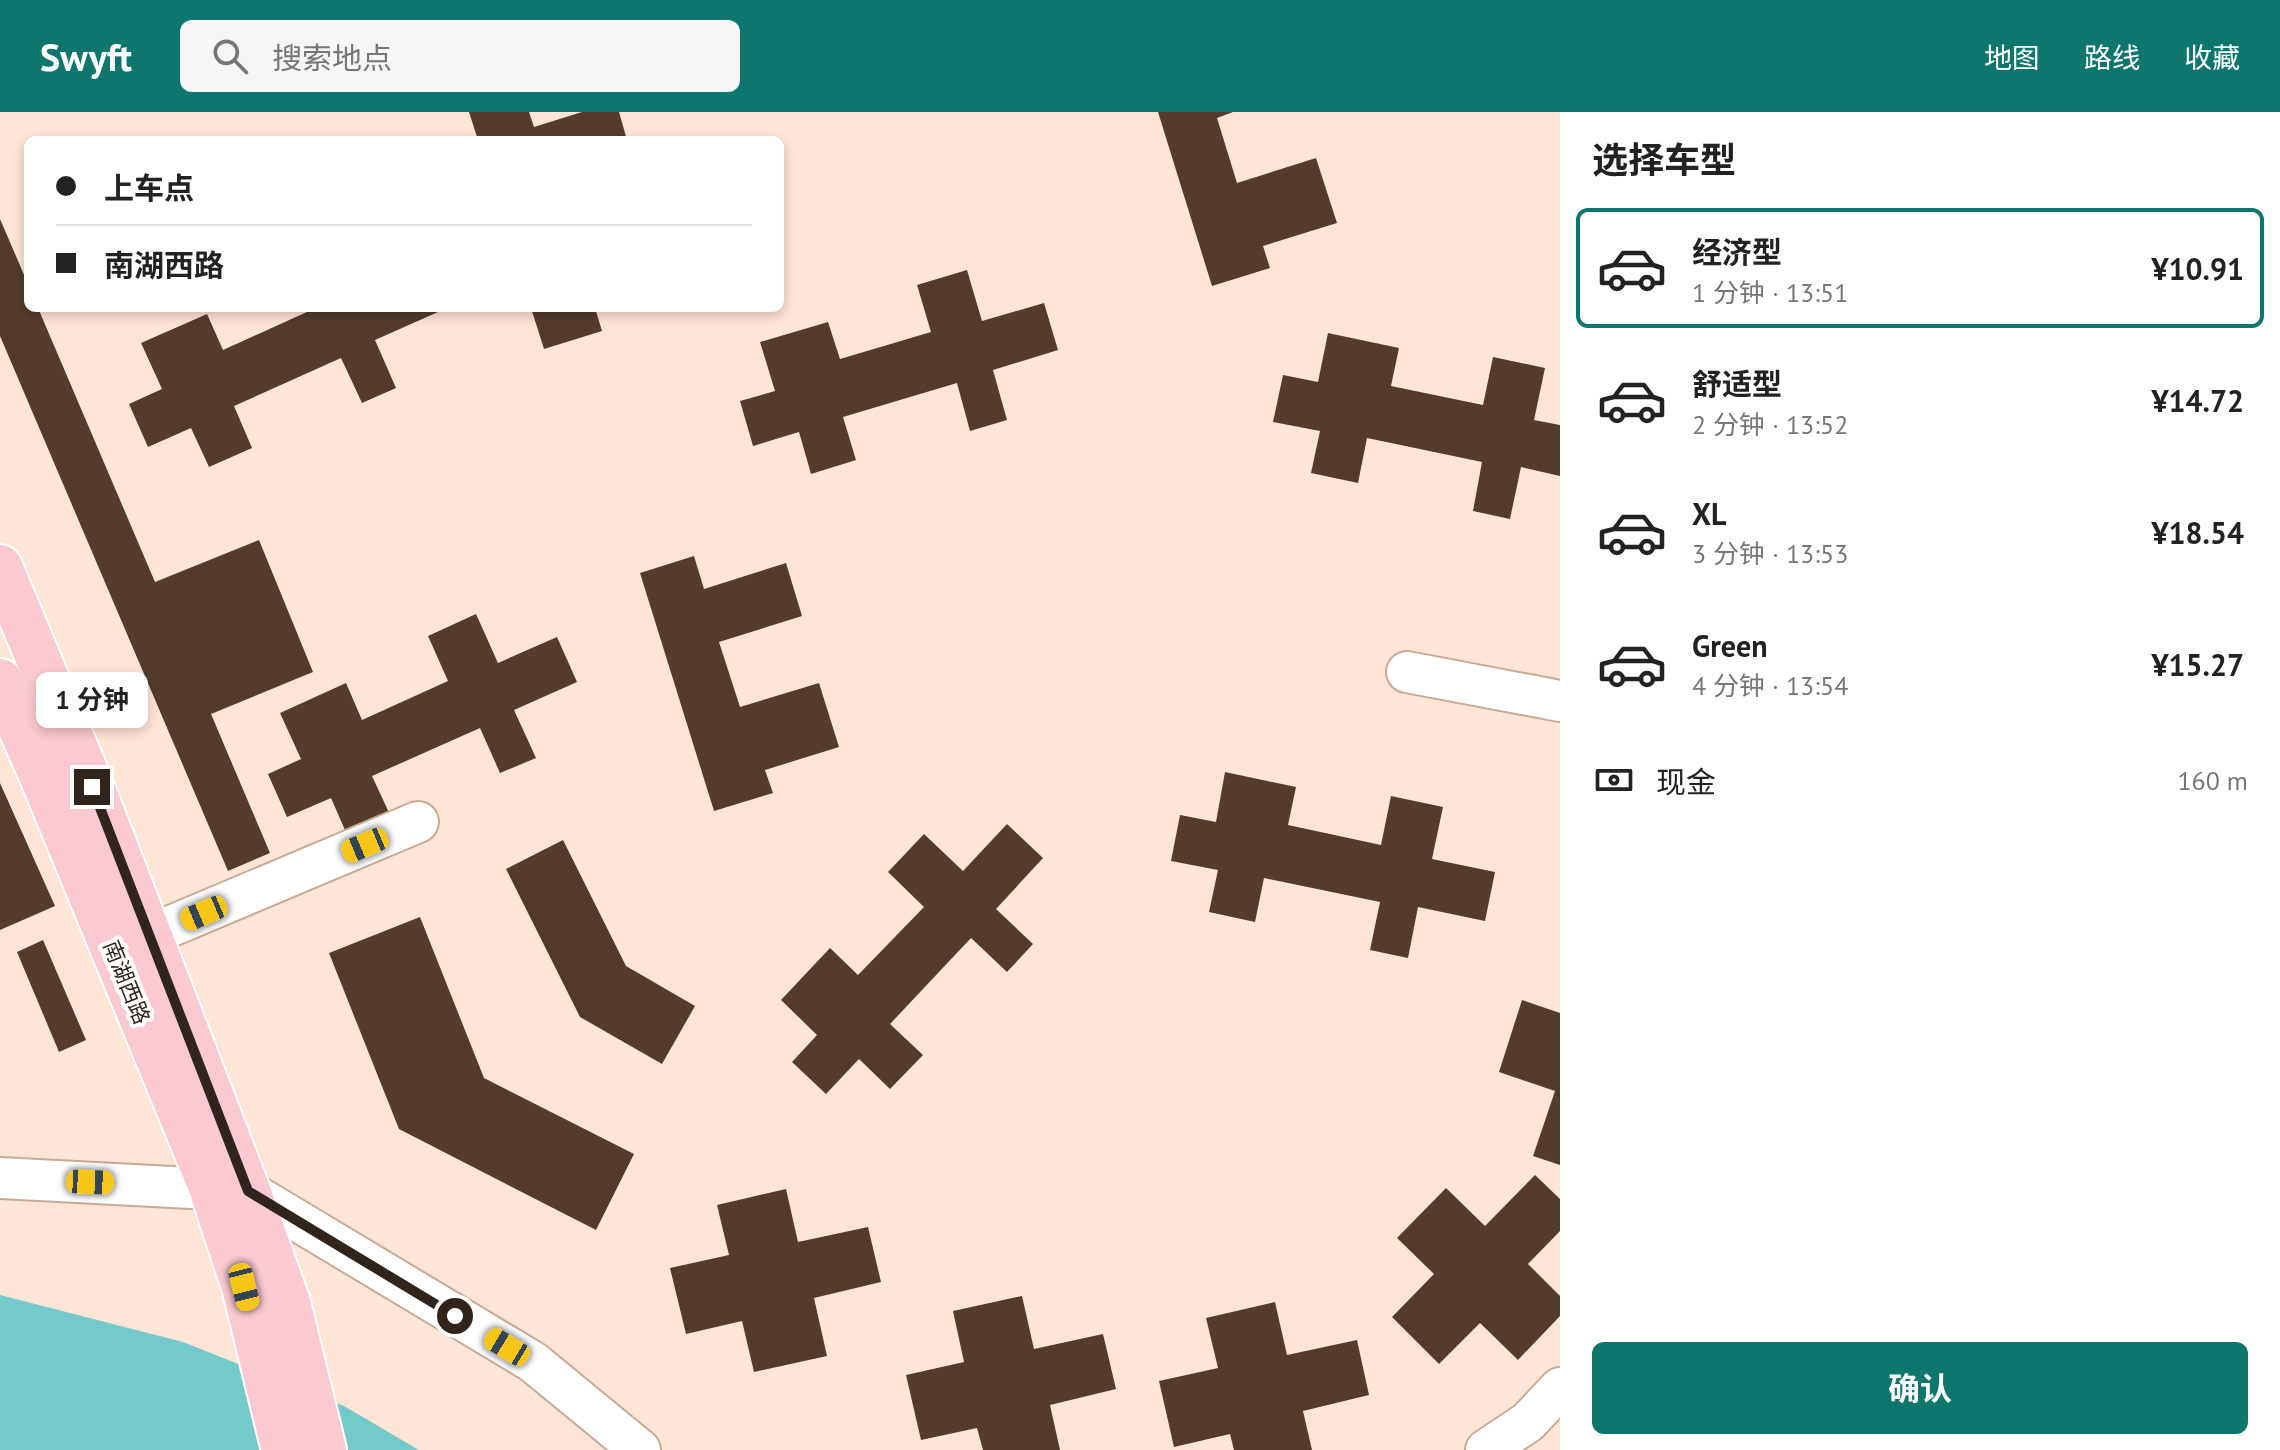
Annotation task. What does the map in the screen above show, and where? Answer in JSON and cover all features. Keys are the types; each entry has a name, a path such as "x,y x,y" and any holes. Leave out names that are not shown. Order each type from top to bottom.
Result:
{"main road":[{"name":"南湖西路","path":"0,567 150,935 230,1189 244,1287 284,1450"},
{"name":"南湖西路","path":"0,681 230,1189 288,1303 324,1450"}],"street":[{"path":"1407,672 1560,701"},
{"path":"150,935 418,822"},
{"path":"0,1178 230,1189 533,1362 640,1450"},
{"path":"1486,1450 1528,1422 1560,1388"}],"water":[{"path":"0,1295 183,1342 344,1406 419,1450 0,1450"}],"building":[{"path":"469,112 529,112 534,127 582,112 619,112 626,136 477,136"},
{"path":"1158,112 1233,112 1217,118 1237,183 1316,158 1337,223 1263,246 1270,268 1212,286"},
{"path":"0,219 24,275 24,312 40,312 155,582 259,540 313,672 211,714 270,853 228,871 0,336"},
{"path":"967,270 982,321 1044,303 1058,350 993,370 1007,420 970,431 957,383 843,417 856,460 811,474 799,432 753,446 740,401 775,391 760,342 828,322 840,359 931,332 917,285"},
{"path":"307,312 438,312 375,340 396,388 362,403 341,358 234,406 252,448 209,467 191,428 148,447 129,404 162,389 141,343 207,314 223,350"},
{"path":"532,312 596,312 602,331 544,349"},
{"path":"1328,333 1399,348 1391,386 1483,405 1493,357 1545,368 1534,420 1560,425 1560,476 1521,467 1510,519 1473,511 1482,462 1367,438 1358,483 1311,473 1320,431 1273,422 1283,375 1318,382"},
{"path":"694,556 704,589 786,563 802,616 719,642 740,707 819,683 839,747 765,770 773,793 714,811 640,573"},
{"path":"476,614 498,663 557,637 577,682 514,710 536,758 500,773 480,728 372,776 391,817 348,837 331,798 287,817 268,774 301,759 280,713 346,683 362,720 448,681 428,636"},
{"path":"1225,772 1296,787 1288,825 1381,845 1391,796 1443,807 1432,859 1495,872 1485,921 1418,907 1408,958 1370,950 1380,902 1264,878 1255,922 1209,912 1218,870 1171,861 1180,815 1216,822"},
{"path":"0,783 55,906 0,930"},
{"path":"1007,824 1043,858 996,909 1033,944 1007,972 971,938 890,1024 923,1055 890,1089 859,1059 826,1094 792,1062 817,1035 781,1000 830,948 858,975 924,907 888,872 924,834 963,871"},
{"path":"563,840 626,966 695,1006 662,1064 580,1017 506,869"},
{"path":"420,917 484,1078 634,1154 596,1230 399,1129 329,953"},
{"path":"43,940 86,1040 59,1052 17,952"},
{"path":"1522,1000 1560,1013 1560,1165 1533,1156 1555,1091 1499,1072"},
{"path":"1535,1175 1560,1199 1560,1231 1528,1264 1560,1296 1560,1316 1518,1360 1480,1323 1439,1364 1392,1317 1434,1274 1397,1238 1446,1188 1485,1226"},
{"path":"786,1189 798,1242 868,1227 881,1282 814,1298 827,1356 754,1372 742,1321 686,1334 670,1268 729,1255 717,1205"},
{"path":"1022,1296 1034,1349 1103,1334 1116,1389 1050,1405 1060,1450 983,1450 977,1428 921,1440 906,1375 964,1362 953,1311"},
{"path":"1275,1302 1287,1355 1357,1340 1369,1395 1303,1411 1312,1450 1234,1450 1230,1434 1174,1447 1159,1381 1218,1368 1206,1318"}],"route":[{"path":"92,787 248,1191 455,1316"}]}
